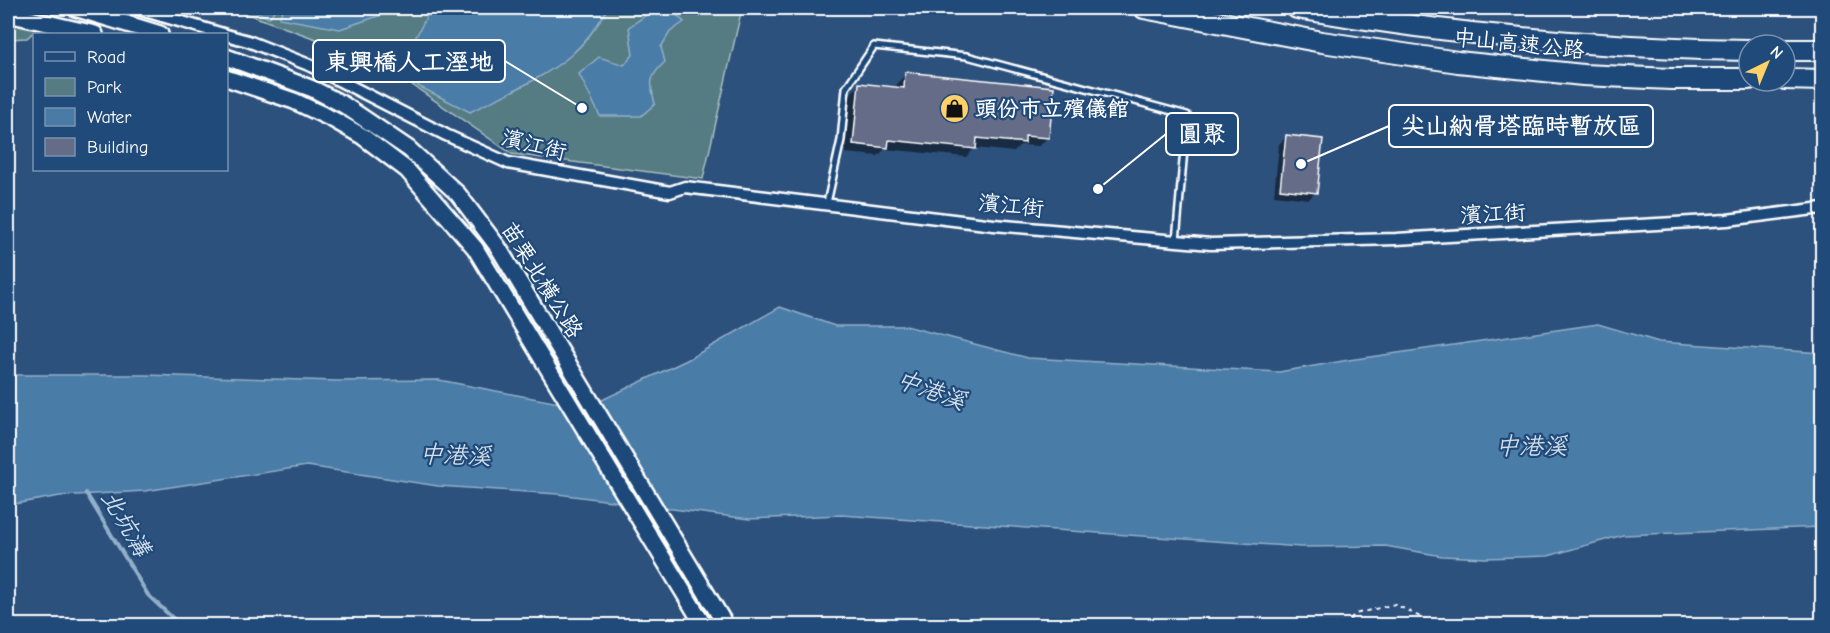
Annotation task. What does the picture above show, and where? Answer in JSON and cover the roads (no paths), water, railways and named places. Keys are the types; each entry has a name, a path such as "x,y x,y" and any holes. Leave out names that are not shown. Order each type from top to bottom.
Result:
{"highway":[{"name":"中山高速公路","path":"1144,8 1322,42 1458,62 1583,75 1737,79"},
{"name":"中山高速公路","path":"1297,8 1376,22 1516,38 1630,46 1737,50"},
{"path":"1797,50 1822,50"},
{"path":"1797,79 1822,80"}],"main road":[{"path":"75,8 157,33"},
{"path":"8,14 91,33"},
{"name":"苗栗北橫公路","path":"228,58 313,89 344,105 409,149 458,194 498,247 726,626"},
{"name":"苗栗北橫公路","path":"228,79 294,101 362,136 407,170 475,248 704,626"}],"street":[{"name":"濱江街","path":"135,8 218,33"},
{"name":"濱江街","path":"228,36 248,41 309,65 436,130 508,163 670,192 685,187 994,225 1211,243 1420,237 1728,220 1822,208"}],"lane":[{"path":"827,203 841,140 846,88 874,46 967,56 1187,115 1176,241"}],"water":[{"path":"249,8 276,8 269,18"},
{"path":"284,8 391,8 387,13 340,29 279,18"},
{"path":"431,8 608,8 587,39 560,63 536,79 470,112 418,86 407,54"},
{"path":"649,8 669,8 684,22 670,32 661,47 665,62 652,81 655,104 641,116 600,116 579,74 599,57 624,65 633,55 629,27 649,13"},
{"name":"中港溪","path":"780,307 835,326 906,326 1028,358 1279,372 1598,324 1659,342 1822,353 1822,527 1623,535 1548,556 1485,558 1442,556 1385,546 1301,547 841,515 749,519 558,494 438,486 307,466 145,491 60,496 8,505 8,375 145,375 337,381 439,380 585,408 687,360"}],"waterway":[{"name":"北坑溝","path":"86,493 148,595 181,626"}],"place":[{"name":"東興橋人工溼地","path":"582,108"},
{"name":"頭份市立殯儀館","path":"954,109"},
{"name":"尖山納骨塔臨時暫放區","path":"1301,164"},
{"name":"圓聚","path":"1098,189"}]}
